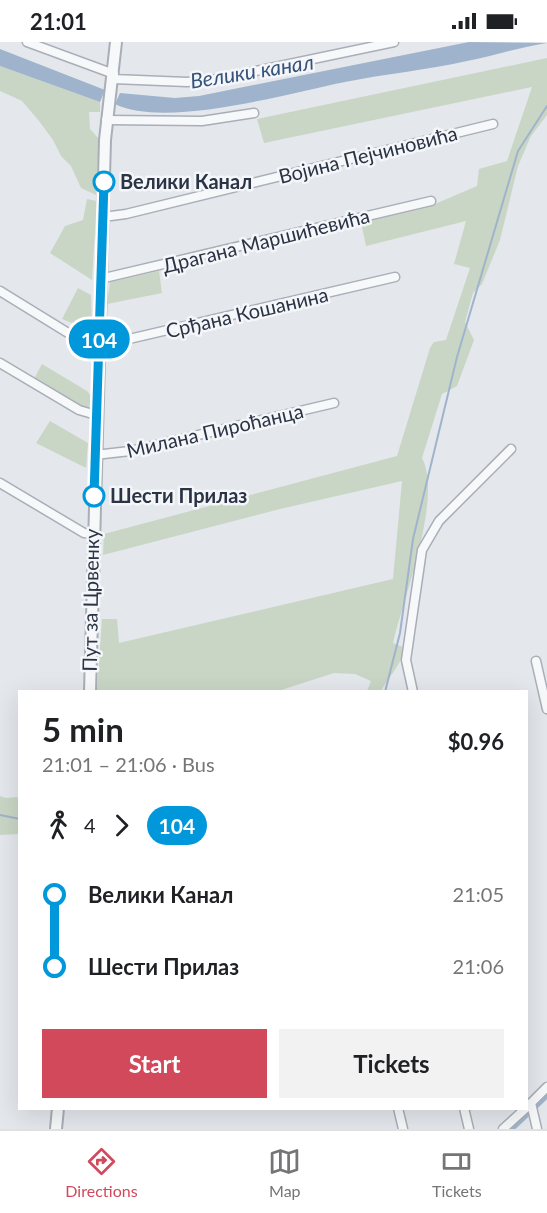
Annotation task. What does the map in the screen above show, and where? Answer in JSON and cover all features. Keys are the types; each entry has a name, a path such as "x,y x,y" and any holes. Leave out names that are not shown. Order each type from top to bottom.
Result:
{"street":[{"path":"27,42 113,77 138,82 209,80 394,42"},
{"name":"Пут за Црвенку","path":"90,690 106,120 116,42"},
{"path":"106,120 202,121 254,113"},
{"name":"Војина Пејчиновића","path":"103,217 126,214 493,124"},
{"name":"Драгана Маршићевића","path":"100,279 431,201"},
{"name":"Срђана Кошанина","path":"99,346 395,277"},
{"path":"0,291 86,344 99,346"},
{"path":"0,363 86,414 96,415"},
{"name":"Милана Пироћанца","path":"95,455 130,451 334,403"},
{"path":"413,690 406,660 422,550 439,521 511,449"},
{"path":"0,483 84,533 93,534"},
{"path":"536,661 547,709"},
{"path":"537,1129 528,1106 547,1087"},
{"path":"56,1129 58,1110"},
{"path":"398,1110 403,1129"},
{"path":"464,1110 469,1129"},
{"path":"503,1129 515,1113"}],"green space":[{"path":"547,58 547,115 531,136 518,166 500,240 482,284 473,293 465,322 474,340 457,386 442,394 422,458 427,476 428,498 425,523 393,643 405,648 382,690 367,690 371,681 355,674 334,673 281,690 97,690 102,619 117,619 119,643 393,579 402,481 280,509 103,555 104,534 397,456 430,348 434,342 446,340 470,268 454,264 466,221 366,246 361,222 435,204 477,186 479,169 507,161 532,87 264,143 257,119"},
{"path":"0,66 100,102 100,112 89,112 90,129 99,139 96,195 81,188 71,166 61,156 53,140 22,101 0,91"},
{"path":"87,199 97,201 92,280 50,253 65,226 83,220"},
{"path":"159,271 162,293 107,304 110,282"},
{"path":"78,288 91,295 92,331 62,319"},
{"path":"42,364 87,391 92,397 91,412 34,379"},
{"path":"50,421 88,443 86,468 36,443"},
{"path":"0,796 18,797 18,834 0,835"}],"water":[{"path":"469,42 547,43 452,64 195,111 165,113 137,111 115,104 120,93 175,98 199,96"},
{"path":"0,49 105,90 100,102 0,66"}],"waterway":[{"path":"386,690 400,633 413,539 457,357 518,151 547,106"},
{"path":"0,815 18,819"},
{"path":"509,1129 547,1093"}],"bus line":[{"name":"104","path":"94,496 104,182"}],"place":[{"name":"Велики Канал","path":"104,182"},
{"name":"Шести Прилаз","path":"94,496"}],"water label":[{"name":"Велики канал","path":"252,72"}]}
